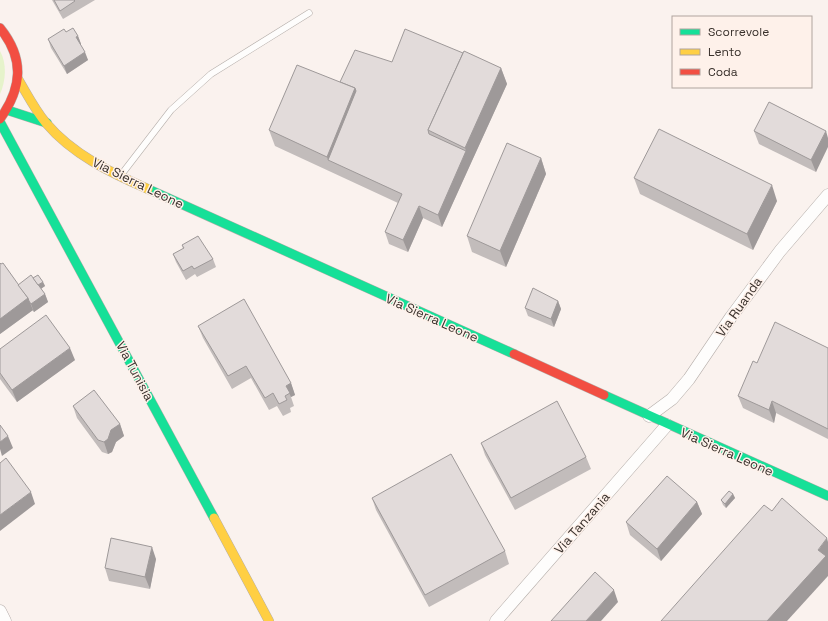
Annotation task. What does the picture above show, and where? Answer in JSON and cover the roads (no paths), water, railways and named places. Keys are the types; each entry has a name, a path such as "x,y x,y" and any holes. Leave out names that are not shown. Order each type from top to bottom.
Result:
{"street":[{"path":"0,28 8,36 17,57 18,79 15,95 0,120"},
{"name":"Via Sierra Leone","path":"18,79 47,123 67,143 91,161 120,177 667,425 828,496"},
{"name":"Via Sierra Leone","path":"7,110 47,123"},
{"name":"Via Tunisia","path":"0,120 269,621"},
{"name":"Via Ruanda","path":"649,416 672,399 690,379 731,317 780,251 828,195"},
{"name":"Via Tanzania","path":"496,621 667,425"},
{"path":"0,610 4,621"}],"lane":[{"path":"120,177 171,110 211,74 309,13"}]}
